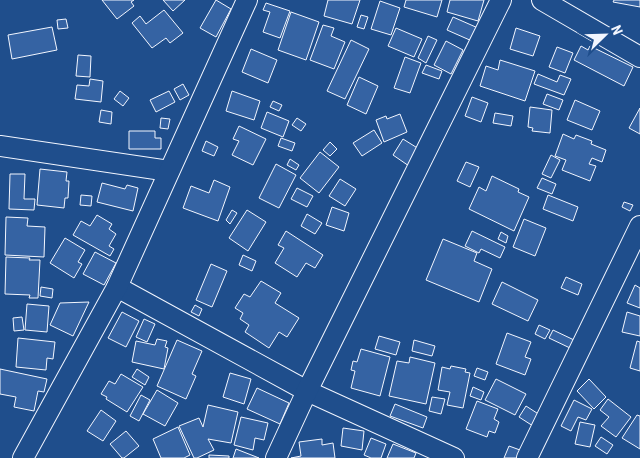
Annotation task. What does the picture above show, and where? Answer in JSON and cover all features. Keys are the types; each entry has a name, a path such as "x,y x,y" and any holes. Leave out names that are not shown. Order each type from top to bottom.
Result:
{"street":[{"path":"23,458 117,287 247,0"},
{"path":"276,458 307,390 501,0"},
{"path":"542,0 640,57"},
{"path":"0,146 169,170"},
{"path":"527,458 640,226"},
{"path":"117,287 307,390 454,458"}],"building":[{"path":"102,0 134,0 131,2 134,6 117,19"},
{"path":"163,0 185,0 173,11"},
{"path":"216,0 231,9 216,37 200,28"},
{"path":"328,0 360,0 352,24 324,16"},
{"path":"406,0 442,0 437,17 404,7"},
{"path":"450,0 484,0 478,21 447,12"},
{"path":"614,0 640,0 640,7 613,2"},
{"path":"380,1 400,8 391,35 371,29"},
{"path":"266,3 290,11 280,38 263,32 270,12 263,10"},
{"path":"164,10 183,33 170,43 166,38 152,48 132,23 140,16 146,24"},
{"path":"291,12 319,22 306,60 278,50"},
{"path":"361,15 368,17 364,29 357,27"},
{"path":"453,17 478,28 472,41 447,30"},
{"path":"66,19 68,28 58,29 57,20"},
{"path":"323,25 334,28 331,36 345,42 334,69 310,60"},
{"path":"52,27 57,50 12,59 8,35"},
{"path":"396,28 422,39 414,57 388,46"},
{"path":"516,28 540,36 533,56 510,49"},
{"path":"428,36 437,40 426,63 418,58"},
{"path":"351,40 369,49 345,99 327,91"},
{"path":"446,41 463,50 451,74 434,65"},
{"path":"581,46 588,50 590,46 633,67 624,86 574,60"},
{"path":"557,47 573,53 565,73 549,67"},
{"path":"251,49 277,60 268,83 242,72"},
{"path":"78,55 91,56 90,77 76,76"},
{"path":"405,57 421,63 410,93 394,88"},
{"path":"500,60 535,71 525,101 480,86 486,66 498,70"},
{"path":"426,65 442,71 439,79 422,73"},
{"path":"538,74 557,82 560,75 571,79 564,95 534,84"},
{"path":"359,77 378,86 366,114 347,105"},
{"path":"90,79 103,81 101,102 75,99 77,85 89,86"},
{"path":"183,84 189,95 180,100 174,89"},
{"path":"120,91 129,98 123,106 114,99"},
{"path":"169,91 175,102 156,112 150,100"},
{"path":"232,91 260,101 254,120 226,111"},
{"path":"547,94 563,100 559,110 543,104"},
{"path":"472,97 488,103 481,122 465,116"},
{"path":"575,100 600,111 592,130 567,120"},
{"path":"273,101 282,105 279,111 270,107"},
{"path":"530,107 552,110 550,133 532,131 533,128 528,127"},
{"path":"640,108 640,134 629,128"},
{"path":"101,110 112,112 111,124 99,122"},
{"path":"267,112 289,121 283,137 261,128"},
{"path":"495,113 513,116 511,126 493,123"},
{"path":"400,114 407,132 384,142 376,120 386,116 387,119"},
{"path":"161,118 170,119 168,129 160,128"},
{"path":"297,118 306,124 301,131 292,125"},
{"path":"239,126 266,139 253,165 232,155 239,141 233,139"},
{"path":"374,130 382,143 362,156 353,143"},
{"path":"129,131 155,131 155,138 161,138 161,149 129,149"},
{"path":"563,134 574,139 576,135 592,141 591,144 606,150 602,162 592,158 589,164 596,166 590,181 562,170 566,160 555,156"},
{"path":"281,138 295,143 292,151 278,146"},
{"path":"403,139 419,149 409,166 393,155"},
{"path":"206,141 218,147 214,156 202,151"},
{"path":"330,142 337,149 330,156 323,150"},
{"path":"320,152 339,167 319,193 300,178"},
{"path":"551,155 560,160 551,178 542,174"},
{"path":"290,159 299,165 296,170 287,165"},
{"path":"466,162 479,167 470,187 457,181"},
{"path":"276,164 296,175 279,208 259,198"},
{"path":"40,169 67,172 66,181 69,181 68,198 65,198 64,208 37,205"},
{"path":"10,174 25,174 24,199 35,199 34,210 9,209"},
{"path":"492,176 519,189 518,192 529,197 514,231 469,209 479,187 486,191"},
{"path":"542,178 556,184 552,194 537,188"},
{"path":"340,179 356,189 345,206 329,196"},
{"path":"214,180 230,187 218,221 183,208 191,186 209,193"},
{"path":"102,183 125,189 127,185 138,188 133,211 97,202"},
{"path":"297,188 313,196 307,207 291,199"},
{"path":"81,195 92,196 91,206 80,205"},
{"path":"548,195 578,207 573,221 543,209"},
{"path":"624,202 633,205 630,211 622,207"},
{"path":"332,207 349,213 344,231 326,225"},
{"path":"232,210 237,213 230,224 226,220"},
{"path":"247,210 266,222 248,251 229,238"},
{"path":"307,214 322,223 315,234 301,226"},
{"path":"97,215 112,224 109,229 116,234 109,246 114,249 110,256 73,235 81,221 90,226"},
{"path":"6,217 28,218 27,226 45,227 44,257 5,255"},
{"path":"524,219 546,228 535,256 513,247"},
{"path":"286,231 323,255 315,268 306,263 297,277 275,263 284,248 278,245"},
{"path":"472,231 505,247 500,258 481,249 479,253 465,246"},
{"path":"501,232 508,236 506,243 498,239"},
{"path":"65,238 85,250 78,262 82,264 74,278 50,263"},
{"path":"443,239 477,253 474,261 492,269 479,302 426,280"},
{"path":"95,252 116,263 104,285 83,274"},
{"path":"243,255 256,261 252,271 239,265"},
{"path":"6,257 40,260 38,298 29,298 30,295 5,294"},
{"path":"211,264 227,271 212,307 196,300"},
{"path":"566,277 582,284 578,295 561,288"},
{"path":"261,281 281,293 275,303 299,318 287,337 279,332 269,348 245,332 249,325 240,319 243,313 235,308 244,294 250,297"},
{"path":"502,282 538,300 528,321 492,304"},
{"path":"635,285 640,288 640,308 627,303"},
{"path":"41,287 53,289 52,298 40,296"},
{"path":"89,302 73,336 50,325 60,303"},
{"path":"27,304 49,306 47,332 25,330"},
{"path":"195,305 202,309 199,316 191,312"},
{"path":"122,312 139,321 126,347 108,338"},
{"path":"627,312 640,316 640,336 622,332"},
{"path":"22,317 24,330 14,331 13,318"},
{"path":"144,319 155,324 147,342 136,337"},
{"path":"539,325 550,330 545,339 535,334"},
{"path":"553,330 574,340 570,348 549,338"},
{"path":"507,333 531,342 525,357 531,359 525,375 496,364"},
{"path":"379,336 400,342 396,355 375,349"},
{"path":"18,338 55,342 53,359 47,358 46,370 16,367"},
{"path":"157,339 167,341 165,347 168,348 164,369 132,362 136,341 155,345"},
{"path":"177,340 202,351 192,374 196,376 186,399 157,386"},
{"path":"414,340 435,346 432,356 412,351"},
{"path":"637,341 640,342 640,371 630,368"},
{"path":"361,349 390,357 380,396 351,388 355,371 351,370 353,361 357,362"},
{"path":"410,357 435,363 426,404 389,396 397,361 409,363"},
{"path":"451,366 466,369 465,372 470,373 463,408 447,405 450,392 438,390 442,367 450,369"},
{"path":"477,368 488,372 485,380 474,376"},
{"path":"0,369 47,379 44,392 38,391 34,411 14,407 16,397 0,394"},
{"path":"137,369 149,377 145,385 132,377"},
{"path":"230,373 251,379 244,404 223,397"},
{"path":"121,374 143,387 127,412 101,394 109,381 115,384"},
{"path":"496,379 526,394 515,415 485,400"},
{"path":"589,379 606,397 594,409 577,391"},
{"path":"473,387 484,392 481,400 470,396"},
{"path":"257,388 289,403 280,424 247,409"},
{"path":"157,390 178,403 165,426 143,414"},
{"path":"141,395 150,400 139,421 130,416"},
{"path":"432,397 445,399 441,414 429,411"},
{"path":"608,399 631,417 616,437 601,426 609,417 600,410"},
{"path":"574,400 592,409 586,420 578,417 571,431 561,426"},
{"path":"477,401 498,409 494,419 499,422 495,433 489,431 487,437 466,429"},
{"path":"395,404 427,417 423,428 390,416"},
{"path":"208,405 238,412 231,443 208,439 214,450 194,458 179,426 199,418 203,427"},
{"path":"526,406 540,415 533,426 519,417"},
{"path":"101,410 116,421 103,441 87,431"},
{"path":"637,415 640,416 640,449 622,438"},
{"path":"241,417 268,423 264,440 255,438 253,450 234,445"},
{"path":"580,422 595,425 590,447 575,444"},
{"path":"178,427 190,455 184,458 161,458 153,439"},
{"path":"343,428 364,431 362,450 341,446"},
{"path":"126,431 139,446 122,458 110,444"},
{"path":"601,437 613,445 607,454 595,446"},
{"path":"371,438 386,444 381,458 371,458 364,455"},
{"path":"322,439 322,445 333,443 335,458 291,458 301,456 299,442"},
{"path":"393,444 416,453 414,458 387,458"},
{"path":"509,446 520,450 517,458 504,458"},
{"path":"236,449 259,458 233,458"},
{"path":"209,455 229,456 229,458 209,458"}]}
